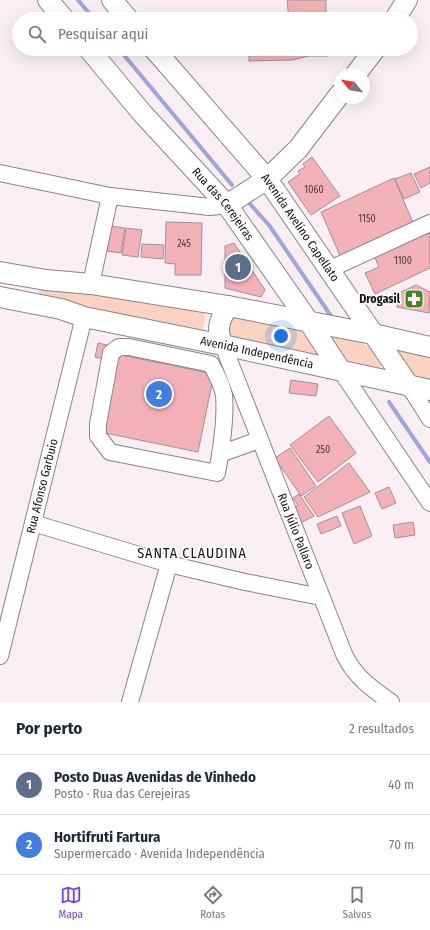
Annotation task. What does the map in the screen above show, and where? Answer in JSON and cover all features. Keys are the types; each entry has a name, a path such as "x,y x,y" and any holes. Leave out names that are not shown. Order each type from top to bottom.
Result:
{"main road":[{"path":"48,0 58,12"},
{"path":"112,0 122,12"},
{"path":"399,12 407,0"},
{"name":"Rua das Cerejeiras","path":"95,56 142,112 227,205 309,322 341,371"},
{"name":"Avenida Avelino Capellato","path":"160,56 267,179 409,386"},
{"path":"361,68 370,56"},
{"path":"227,205 267,179 298,149 334,102"},
{"path":"0,272 46,280 91,284 228,306 374,334 430,347"},
{"path":"46,280 32,284 28,290 33,297 61,309"},
{"path":"0,297 61,309"},
{"path":"200,340 207,331 209,314 204,302"},
{"path":"223,345 219,337 220,318 228,306"},
{"name":"Avenida Independência","path":"61,309 84,316 430,390"}],"street":[{"path":"0,173 110,196 210,207 227,205"},
{"path":"190,205 199,193 204,180"},
{"path":"91,284 110,196"},
{"path":"328,270 430,223"},
{"name":"Rua Afonso Garbuio","path":"0,656 84,316"},
{"path":"129,347 135,326"},
{"name":"Rua Júlio Pallaro","path":"223,345 348,664 354,672 373,689 391,702"},
{"path":"119,347 129,347 211,364 220,381 224,395 220,454 217,473 110,452 98,436 102,402 111,353 119,347"},
{"path":"341,371 430,503"},
{"name":"Avenida Avelino Capellato","path":"409,386 430,419"},
{"path":"220,454 259,440"},
{"path":"33,524 169,564 245,582 321,597"},
{"path":"130,702 169,564"}],"shaded area":[{"path":"47,287 204,311 204,325 200,333 42,298 39,296 39,291 42,288"},
{"path":"232,312 299,328 317,354 316,356 232,341 227,334"},
{"path":"328,333 359,340 369,348 378,359 381,368 379,370 345,361"},
{"path":"399,350 430,354 430,384 413,378 397,352"}],"building":[{"path":"287,0 326,0 326,12 288,12"},
{"path":"249,56 309,56 292,60 249,61"},
{"path":"312,157 340,196 311,215 288,182 300,174 298,171 305,167 303,164"},
{"path":"430,167 430,183 421,188 414,174"},
{"path":"411,173 420,192 404,199 395,179"},
{"path":"394,178 414,225 341,258 321,212"},
{"path":"166,222 202,223 201,275 175,275 175,264 165,263"},
{"path":"110,226 125,228 121,253 107,251"},
{"path":"430,226 430,268 375,294 365,273 379,267 373,253"},
{"path":"126,228 142,230 138,257 122,255"},
{"path":"234,243 265,290 261,297 225,288 225,246"},
{"path":"142,244 164,245 163,259 141,257"},
{"name":"Drogasil","path":"416,285 430,292 429,313 397,307 399,293"},
{"path":"98,343 107,345 104,359 95,357"},
{"path":"116,354 214,374 198,452 100,432"},
{"path":"291,380 318,384 316,396 289,393"},
{"path":"329,416 356,453 318,482 290,445"},
{"path":"290,448 316,486 301,496 275,458"},
{"path":"349,463 370,492 318,517 304,497"},
{"path":"389,487 396,503 382,509 375,493"},
{"path":"299,494 314,516 300,523 294,508 298,505 293,498"},
{"path":"360,506 372,536 354,544 342,513"},
{"path":"337,516 341,526 321,534 317,524"},
{"path":"413,522 415,535 395,538 393,525"}],"waterway":[{"path":"78,0 88,12"},
{"path":"125,56 232,185"},
{"path":"250,204 269,225 331,316"},
{"path":"389,402 430,462"}],"place":[{"name":"Posto Duas Avenidas de Vinhedo","path":"238,267"},
{"name":"Drogasil","path":"414,299"},
{"name":"Hortifruti Fartura","path":"159,394"}],"district":[{"name":"SANTA CLAUDINA","path":"192,553"}]}
